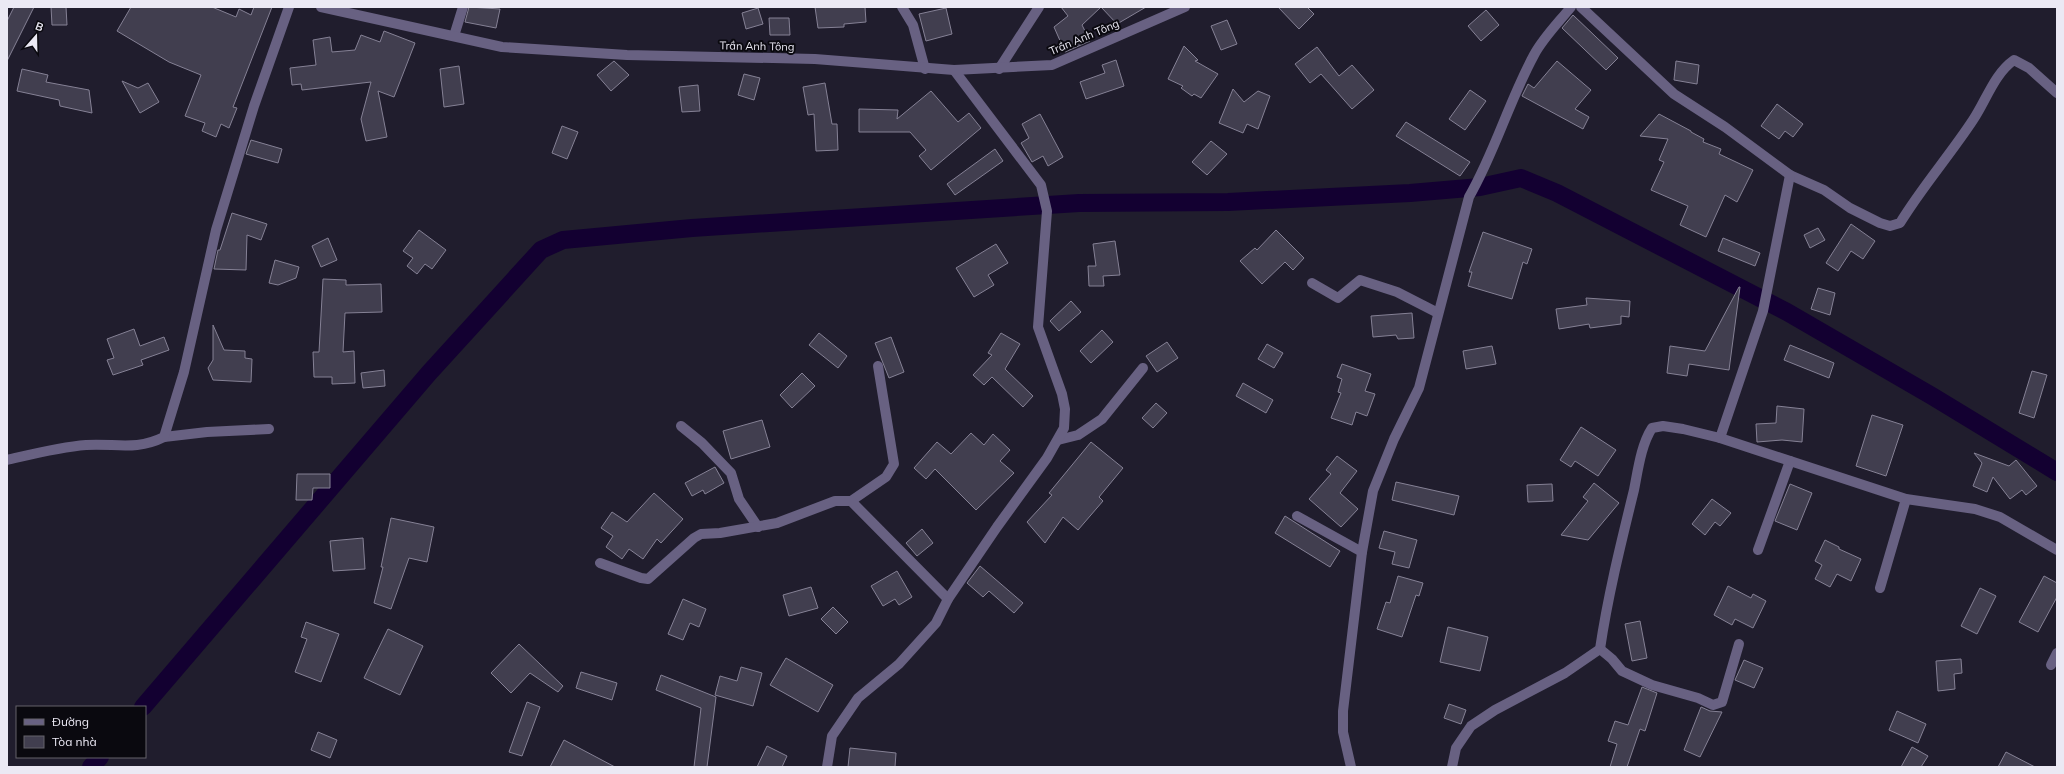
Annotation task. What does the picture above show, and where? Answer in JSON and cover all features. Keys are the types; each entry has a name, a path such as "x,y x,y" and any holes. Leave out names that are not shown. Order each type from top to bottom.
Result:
{"street":[{"path":"164,437 184,372 216,230 254,106 289,7"},
{"name":"Trần Anh Tông","path":"321,7 502,47 627,55 815,59 925,69 954,70 998,69 1052,65 1185,7"},
{"path":"454,36 463,7"},
{"path":"902,7 913,25 925,69"},
{"path":"998,69 1039,7"},
{"path":"1351,767 1343,732 1343,711 1362,552 1373,491 1394,439 1419,388 1470,197 1534,54 1571,7"},
{"path":"1581,7 1674,94 1725,127 1790,175 1824,190 1850,208 1880,223 1890,226 1900,223 1910,206 1974,119 1985,96 2007,65 2014,60 2028,68 2057,93"},
{"path":"827,767 832,736 858,698 900,664 936,623 948,600 997,527 1047,458 1064,428 1065,409 1062,394 1038,327 1046,206 1041,185 954,70"},
{"path":"1720,438 1763,310 1790,175"},
{"path":"1312,283 1338,298 1360,280 1397,292 1438,313"},
{"path":"600,563 641,578 648,578 694,538 701,534 758,527 777,523 835,501 851,500 886,477 894,464 878,366"},
{"path":"1058,440 1078,435 1102,419 1144,368"},
{"path":"681,426 702,443 730,473 739,499 758,527"},
{"path":"1452,767 1456,748 1471,726 1495,710 1565,673 1600,649 1605,614 1622,540 1648,434 1652,428 1663,426 1720,438 1906,499 1975,508 2000,517 2057,550"},
{"path":"7,460 86,445 134,447 152,443 164,437 207,432 269,429"},
{"path":"1758,550 1790,461"},
{"path":"1880,588 1906,499"},
{"path":"851,500 948,600"},
{"path":"1297,516 1362,552"},
{"path":"1600,649 1612,658 1622,671 1634,677 1652,685 1698,698 1713,705 1722,702 1739,644"},
{"path":"2051,665 2057,653"}],"building":[{"path":"14,7 34,7 7,61 7,21"},
{"path":"51,7 66,7 67,25 52,25"},
{"path":"131,7 212,7 236,17 239,9 251,15 254,7 272,7 233,107 237,108 229,128 221,124 216,137 202,131 205,123 185,116 201,75 169,62 117,31"},
{"path":"469,7 500,9 496,28 465,22"},
{"path":"815,7 865,7 866,22 844,24 844,27 818,28"},
{"path":"1061,7 1101,7 1082,25 1090,41 1065,52 1054,27 1068,16"},
{"path":"1101,7 1146,7 1117,24"},
{"path":"1278,7 1307,7 1314,14 1299,29"},
{"path":"758,8 763,24 746,29 742,13"},
{"path":"946,8 952,34 926,41 919,14"},
{"path":"1486,10 1499,25 1481,41 1468,26"},
{"path":"1573,15 1618,58 1606,70 1562,28"},
{"path":"769,18 789,18 790,35 770,35"},
{"path":"1227,20 1237,44 1221,50 1211,26"},
{"path":"384,31 415,43 394,97 378,91 387,137 366,141 361,119 371,82 302,90 301,84 292,85 290,68 316,65 313,40 330,37 332,52 355,50 361,35 380,42"},
{"path":"1184,46 1198,60 1195,61 1218,74 1201,98 1194,94 1192,96 1181,88 1183,86 1168,79"},
{"path":"1317,47 1339,76 1352,65 1374,90 1352,109 1321,74 1310,83 1295,64"},
{"path":"1116,60 1124,86 1086,99 1080,82 1105,73 1102,65"},
{"path":"614,61 629,75 611,91 597,75"},
{"path":"1557,61 1591,90 1575,109 1589,117 1583,129 1522,96 1528,84 1534,88"},
{"path":"1676,61 1699,65 1697,84 1674,80"},
{"path":"459,66 464,104 444,107 440,69"},
{"path":"22,69 48,75 46,82 89,90 92,113 60,106 59,100 17,91"},
{"path":"744,74 760,78 754,100 738,95"},
{"path":"122,81 138,88 148,83 159,102 140,113"},
{"path":"825,83 832,124 837,124 838,150 816,151 814,114 808,115 803,87"},
{"path":"698,85 700,111 682,112 679,87"},
{"path":"1233,89 1244,102 1258,91 1270,96 1258,129 1247,124 1243,133 1219,123"},
{"path":"1470,90 1486,101 1465,130 1449,119"},
{"path":"931,91 958,122 969,113 981,128 931,170 919,156 926,150 910,132 859,132 859,109 898,110 897,119"},
{"path":"1777,104 1803,124 1793,137 1785,131 1779,139 1761,126"},
{"path":"1040,114 1063,157 1048,166 1043,156 1032,162 1021,143 1029,138 1022,124"},
{"path":"1659,114 1704,139 1703,142 1721,149 1719,154 1753,170 1737,202 1725,195 1706,237 1680,225 1688,206 1651,190 1664,162 1659,160 1668,139 1640,136"},
{"path":"1406,122 1470,162 1460,176 1396,136"},
{"path":"562,126 578,132 567,159 552,153"},
{"path":"251,140 282,149 278,163 246,154"},
{"path":"1211,141 1227,154 1207,175 1192,162"},
{"path":"995,149 1003,161 955,195 947,184"},
{"path":"232,213 267,224 261,240 247,235 246,270 214,269 218,250 220,250"},
{"path":"1851,224 1875,241 1863,259 1851,251 1838,271 1826,263"},
{"path":"1818,228 1825,240 1810,248 1804,235"},
{"path":"419,230 446,250 432,269 425,264 417,274 407,266 413,258 403,251"},
{"path":"1276,230 1304,258 1293,270 1285,262 1262,284 1240,261 1255,248 1257,250"},
{"path":"1483,232 1532,249 1527,264 1523,262 1512,299 1468,286 1472,272 1469,272"},
{"path":"328,238 337,260 321,267 312,246"},
{"path":"1723,238 1760,253 1755,266 1718,251"},
{"path":"1115,241 1120,275 1103,276 1104,286 1089,286 1088,266 1096,266 1093,244"},
{"path":"996,244 1008,263 988,275 994,285 974,297 956,268"},
{"path":"275,260 299,267 296,278 278,285 269,283"},
{"path":"323,279 346,280 346,285 381,284 382,312 345,313 343,352 354,351 355,383 332,384 332,377 314,377 313,352 319,352"},
{"path":"1739,287 1729,370 1689,364 1687,376 1667,373 1670,346 1705,351"},
{"path":"1818,288 1835,293 1830,315 1811,309"},
{"path":"1586,298 1630,301 1629,317 1621,316 1621,324 1590,328 1589,324 1559,329 1556,309 1587,305"},
{"path":"1071,301 1081,312 1059,331 1050,321"},
{"path":"1412,313 1414,338 1398,339 1396,335 1373,337 1371,316"},
{"path":"213,325 224,350 245,351 245,358 252,359 251,382 213,380 208,368 213,360"},
{"path":"134,329 140,346 164,337 169,350 141,360 143,365 113,375 107,360 114,358 107,339"},
{"path":"1102,330 1113,342 1091,363 1080,351"},
{"path":"819,333 847,356 838,368 809,345"},
{"path":"1001,333 1020,344 1005,369 1033,396 1023,407 992,377 984,385 973,375 992,355 988,353"},
{"path":"891,337 904,372 889,378 875,343"},
{"path":"1167,342 1178,358 1157,372 1146,356"},
{"path":"1267,344 1283,353 1274,368 1258,359"},
{"path":"1790,345 1834,363 1829,378 1784,360"},
{"path":"1492,346 1496,364 1466,369 1463,351"},
{"path":"1342,364 1371,374 1365,391 1375,394 1367,416 1356,412 1352,425 1331,418 1341,393 1338,392 1342,379 1337,377"},
{"path":"384,370 385,386 363,388 361,373"},
{"path":"2032,371 2047,375 2034,418 2019,413"},
{"path":"802,373 815,386 792,408 780,395"},
{"path":"1243,383 1273,400 1266,413 1236,396"},
{"path":"1156,403 1167,413 1153,428 1142,418"},
{"path":"1777,406 1804,409 1802,442 1782,440 1757,442 1756,424 1776,423"},
{"path":"1872,415 1903,425 1886,476 1856,466"},
{"path":"762,420 770,447 731,459 723,431"},
{"path":"1581,427 1616,450 1598,476 1575,461 1571,467 1560,460"},
{"path":"971,433 984,445 993,434 1010,450 1000,461 1014,473 976,510 935,469 926,479 914,468 937,442 951,454"},
{"path":"1091,442 1123,468 1099,497 1103,501 1078,530 1063,517 1045,543 1027,522 1052,495 1049,493"},
{"path":"1974,453 2009,466 2016,460 2037,486 2026,495 2022,490 2010,499 1993,477 1987,492 1973,486 1982,463"},
{"path":"1337,456 1357,471 1340,493 1358,509 1341,527 1309,499 1331,474 1326,470"},
{"path":"715,467 724,483 705,494 703,490 692,496 685,483"},
{"path":"297,474 330,474 330,488 313,488 312,500 296,500"},
{"path":"1396,482 1459,496 1454,515 1392,500"},
{"path":"1594,483 1619,503 1588,540 1561,535 1588,501 1583,497"},
{"path":"1552,484 1553,501 1528,502 1527,485"},
{"path":"1790,484 1812,493 1797,530 1775,521"},
{"path":"654,493 683,519 661,543 657,539 643,559 629,549 622,559 606,547 613,536 601,528 612,512 627,522"},
{"path":"1712,499 1731,513 1720,526 1715,522 1705,535 1692,524"},
{"path":"1285,516 1340,551 1330,567 1275,533"},
{"path":"391,518 434,527 427,562 409,558 391,609 374,603 383,567 381,567"},
{"path":"922,529 933,543 917,556 906,543"},
{"path":"1384,531 1417,540 1409,568 1392,564 1395,552 1379,548"},
{"path":"363,538 365,569 333,571 330,541"},
{"path":"1825,540 1839,547 1839,549 1861,559 1851,581 1837,574 1830,587 1815,579 1822,565 1815,561"},
{"path":"980,566 1023,603 1014,613 989,591 983,597 967,583"},
{"path":"897,571 912,597 899,605 895,599 883,606 871,586"},
{"path":"1398,576 1423,583 1419,596 1416,595 1402,637 1377,629 1386,602 1390,603"},
{"path":"2044,576 2057,583 2057,597 2038,632 2019,622"},
{"path":"1728,586 1751,598 1753,594 1766,601 1753,628 1735,619 1732,625 1714,615"},
{"path":"811,587 818,608 789,616 783,595"},
{"path":"1980,588 1996,596 1977,634 1961,626"},
{"path":"683,599 706,609 699,627 690,623 683,640 668,634"},
{"path":"833,607 848,622 836,634 821,619"},
{"path":"1640,621 1647,658 1632,661 1625,624"},
{"path":"306,622 339,634 321,682 295,672 307,639 301,637"},
{"path":"1448,627 1488,637 1480,671 1440,662"},
{"path":"388,629 423,646 400,695 364,678"},
{"path":"519,644 563,686 558,692 530,673 511,693 491,673"},
{"path":"786,658 833,685 818,712 770,685"},
{"path":"1961,659 1962,673 1954,674 1955,689 1938,691 1936,661"},
{"path":"1744,660 1763,668 1754,688 1735,680"},
{"path":"741,667 762,673 753,706 715,695 720,676 737,681"},
{"path":"581,672 617,683 612,700 576,688"},
{"path":"661,675 716,697 707,767 694,767 701,708 656,690"},
{"path":"1642,687 1657,693 1645,731 1640,729 1627,767 1610,767 1617,744 1608,741 1615,721 1628,725"},
{"path":"527,702 540,707 522,756 509,752"},
{"path":"1449,704 1466,710 1461,724 1444,718"},
{"path":"1701,707 1710,711 1722,712 1700,757 1684,750"},
{"path":"1897,711 1926,724 1918,743 1889,730"},
{"path":"318,732 337,740 330,758 311,750"},
{"path":"564,740 615,767 550,767"},
{"path":"767,746 787,756 782,767 757,767"},
{"path":"1912,747 1928,756 1921,767 1901,767"},
{"path":"850,748 896,753 895,767 848,767"},
{"path":"2006,752 2035,767 1998,767"}],"waterway":[{"path":"144,706 429,373 541,250 563,240 692,228 1079,203 1228,202 1410,193 1480,187 1521,178 1557,193 1787,312 1932,396 2057,472"},
{"path":"91,767 99,758"}]}
